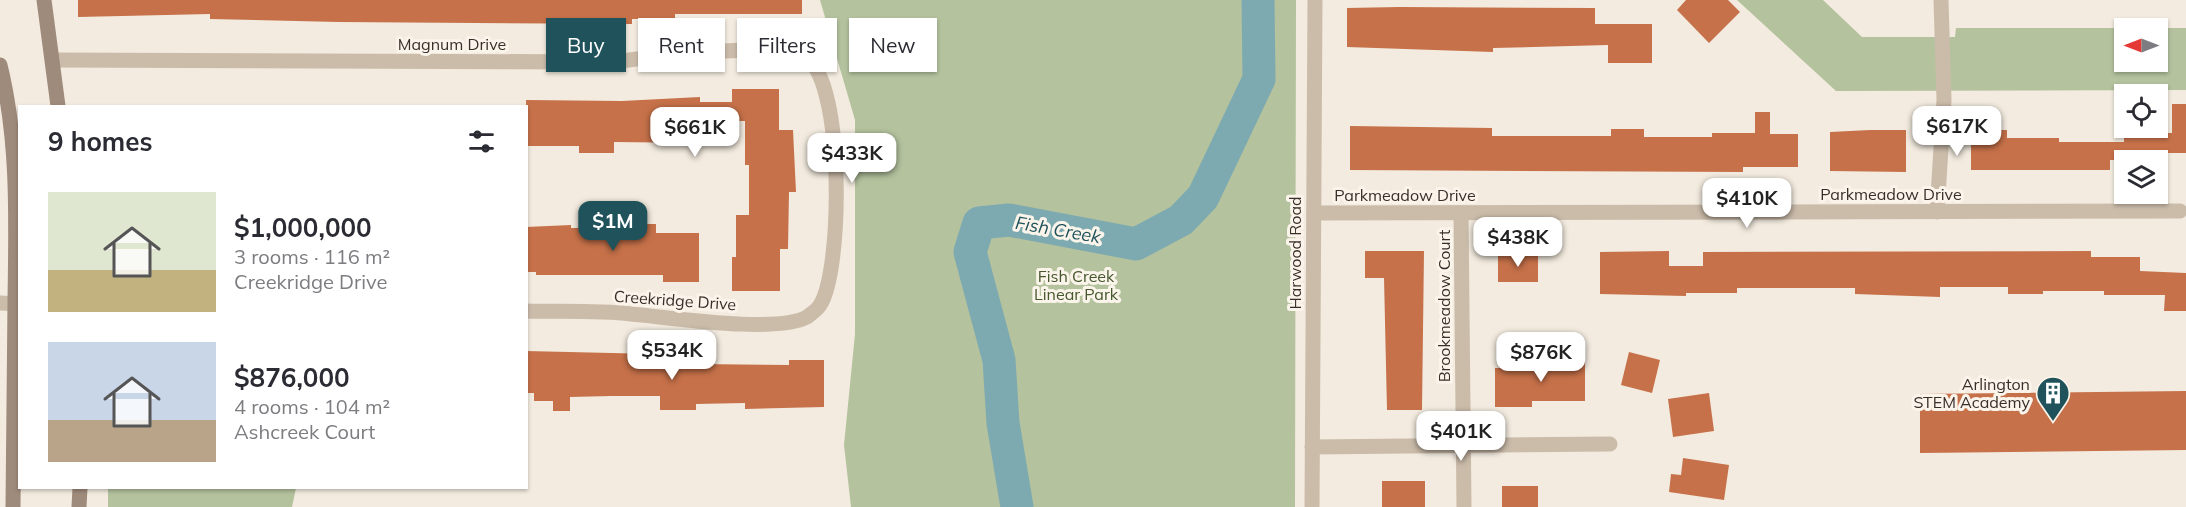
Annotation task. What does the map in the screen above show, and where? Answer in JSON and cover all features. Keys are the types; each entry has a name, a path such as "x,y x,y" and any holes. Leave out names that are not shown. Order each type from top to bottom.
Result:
{"main road":[{"path":"44,0 58,105"},
{"path":"0,65 6,88 17,218 11,303 13,507"},
{"path":"79,507 80,489"}],"street":[{"name":"Harwood Road","path":"1312,507 1315,0"},
{"path":"1937,212 1944,100 1941,0"},
{"name":"Magnum Drive","path":"53,60 613,62 688,52 775,51 807,59 819,71 837,153 830,276"},
{"name":"Parkmeadow Drive","path":"1314,213 2180,211"},
{"name":"Brookmeadow Court","path":"1461,213 1464,507"},
{"name":"Creekridge Drive","path":"528,311 631,314 687,322 784,323 806,317 820,305 830,276"},
{"path":"1312,447 1610,444"}],"green space":[{"name":"Fish Creek Linear Park","path":"820,0 1296,0 1295,507 851,507 844,445 855,334 855,120 837,58 837,18 825,18"},
{"path":"1737,0 1823,0 1862,37 1955,37 1956,28 2114,28 2114,72 2168,72 2168,28 2186,28 2186,90 2168,90 2168,84 2114,84 2114,90 1836,91"},
{"path":"108,489 296,489 292,507 108,507"}],"building":[{"path":"78,0 802,0 802,14 675,14 675,18 632,19 632,24 626,24 626,18 546,18 546,23 210,19 210,14 78,17"},
{"path":"1686,0 1728,0 1740,12 1709,43 1677,10"},
{"path":"1347,8 1595,8 1595,24 1652,24 1652,63 1608,63 1608,45 1493,48 1493,52 1347,47"},
{"path":"732,89 779,89 779,130 793,130 796,192 789,192 788,249 780,249 780,291 732,291 732,257 736,257 736,215 749,215 749,165 745,165 745,121 700,121 700,143 614,142 614,153 579,153 579,146 528,146 526,100 622,101 700,97 700,102 732,102"},
{"path":"2172,104 2186,104 2186,153 2168,153 2168,150 2114,150 2114,160 2110,160 2110,170 1971,170 1971,130 2007,130 2007,138 2059,138 2059,142 2124,142 2124,138 2168,138 2168,133 2172,133"},
{"path":"1755,112 1770,112 1770,134 1798,134 1798,167 1743,167 1743,172 1350,170 1350,126 1492,128 1492,136 1611,136 1611,129 1644,129 1644,137 1712,137 1712,133 1755,133"},
{"path":"1906,130 1906,172 1830,171 1830,132"},
{"path":"620,224 656,224 656,233 699,233 699,282 663,282 663,275 536,275 536,272 528,272 528,227 571,225 571,228 620,228"},
{"path":"1365,251 1424,251 1422,410 1387,410 1384,278 1365,278"},
{"path":"1669,251 1669,266 1703,266 1703,252 2091,251 2091,257 2140,257 2140,271 2186,273 2186,311 2164,311 2165,295 2104,295 2104,291 2043,291 2043,294 2008,294 2008,287 1940,287 1940,297 1855,294 1855,288 1737,288 1737,293 1686,293 1686,296 1600,294 1600,252"},
{"path":"1498,254 1538,254 1538,282 1498,282"},
{"path":"528,351 654,354 654,363 789,365 789,360 824,360 824,407 745,409 745,403 696,404 696,410 660,410 660,396 611,396 570,397 570,411 553,411 553,401 534,401 534,393 528,393"},
{"path":"1629,352 1660,360 1652,393 1621,385"},
{"path":"1546,357 1585,357 1585,401 1532,401 1532,407 1495,407 1495,368 1546,368"},
{"name":"Arlington STEM Academy","path":"2186,391 2186,450 1920,453 1920,394"},
{"path":"1709,393 1714,431 1673,437 1668,399"},
{"path":"1683,458 1729,465 1724,500 1669,492 1671,474 1681,475"},
{"path":"1382,481 1425,481 1425,507 1382,507"},
{"path":"1502,486 1538,486 1538,507 1502,507"}],"waterway":[{"name":"Fish Creek","path":"1017,507 1003,423 999,360 970,252 979,223 1009,220 1136,244 1181,220 1203,197 1259,79 1258,0"}],"place":[{"name":"Arlington STEM Academy","path":"2053,422"}]}
